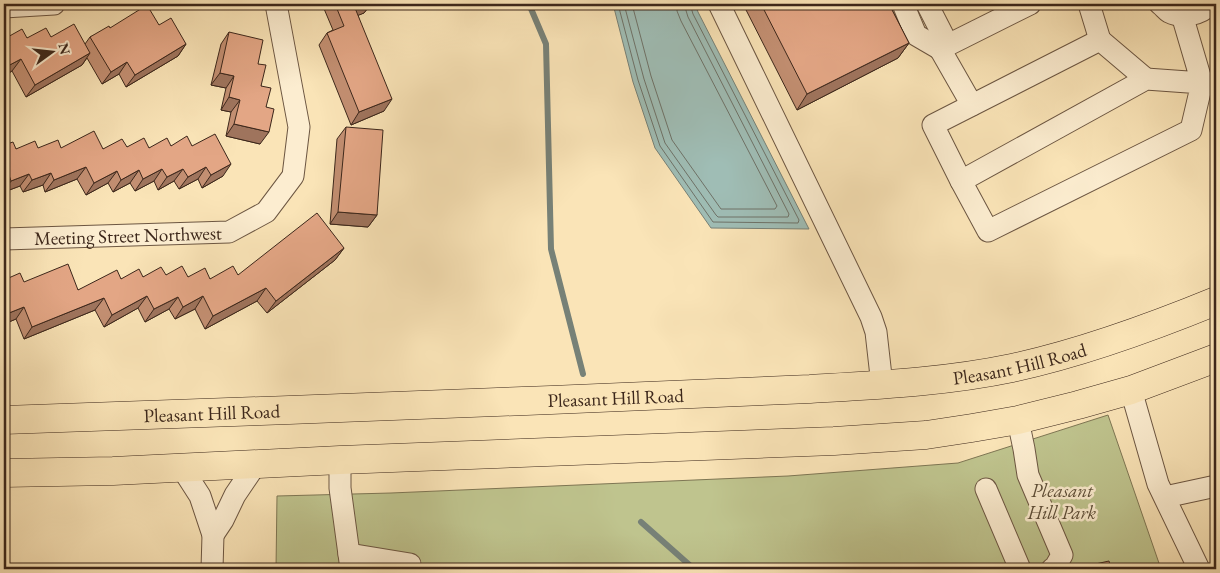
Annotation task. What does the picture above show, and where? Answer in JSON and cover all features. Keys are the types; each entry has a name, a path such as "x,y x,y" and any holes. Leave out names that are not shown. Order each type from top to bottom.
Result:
{"highway":[{"name":"Pleasant Hill Road","path":"4,420 684,395 922,382 1013,368 1110,342 1157,326 1216,301"},
{"path":"4,473 113,471 340,460 834,441 926,434 1018,420 1131,390 1216,358"}],"street":[{"path":"4,7 54,4"},
{"name":"Meeting Street Northwest","path":"4,239 229,232 266,212 293,176 299,127 276,4"},
{"path":"719,4 871,317 876,332 882,385"},
{"path":"903,4 916,35 944,47 1030,4"},
{"path":"927,4 944,47 972,106"},
{"path":"1089,4 1100,40 1146,79"},
{"path":"1160,4 1169,12 1182,15 1197,14 1211,4"},
{"path":"1182,15 1216,99"},
{"path":"1100,40 933,126 988,231 1190,130 1209,83"},
{"path":"961,181 1146,79 1209,83"},
{"path":"1131,390 1158,484 1199,569"},
{"path":"1018,420 1028,475 1062,554 1056,567 1052,569"},
{"path":"340,460 340,488 350,562 410,567"},
{"path":"214,535 235,495 256,464"},
{"path":"182,468 200,496 214,535 212,569"},
{"path":"1165,497 1216,486"},
{"path":"986,489 1020,569"}],"path":[{"path":"410,567 455,569"}],"green space":[{"name":"Pleasant Hill Park","path":"1108,415 1161,569 276,569 277,496 788,476 958,463"}],"water":[{"path":"613,4 695,4 809,229 711,228 655,148 633,82"}],"building":[{"path":"335,4 365,4 355,8 392,99 359,112 327,33 344,26"},
{"path":"761,4 889,4 909,43 807,94"},
{"path":"147,5 159,25 171,18 186,44 135,75 127,62 111,72 90,37 109,26 110,28"},
{"path":"74,24 90,53 35,85 21,59 4,68 4,33 6,38 22,29 27,38 46,28 51,37"},
{"path":"229,32 263,40 258,64 266,65 261,86 271,88 266,107 274,109 269,132 234,124 240,100 229,97 234,76 220,73"},
{"path":"346,127 383,130 377,215 338,212"},
{"path":"94,131 103,149 122,139 127,147 144,138 149,148 167,138 171,146 187,136 192,146 215,134 231,164 211,175 206,167 188,177 183,169 167,177 162,169 143,179 139,170 121,180 117,171 94,183 86,167 54,180 51,173 32,180 29,174 11,181 8,172 4,174 4,145 13,142 16,149 35,141 38,148 58,140 61,148"},
{"path":"317,213 344,248 276,301 266,288 213,316 203,296 183,307 178,297 154,309 147,296 112,315 104,298 32,327 24,307 4,315 4,280 20,273 24,282 68,264 78,290 117,270 121,279 139,269 143,277 161,267 166,275 182,266 188,277 205,268 210,279 233,266 238,275"},
{"path":"1109,561 1111,569 1073,569"}],"waterway":[{"path":"529,4 546,44 551,249 583,374"},
{"path":"641,522 694,569"}]}
